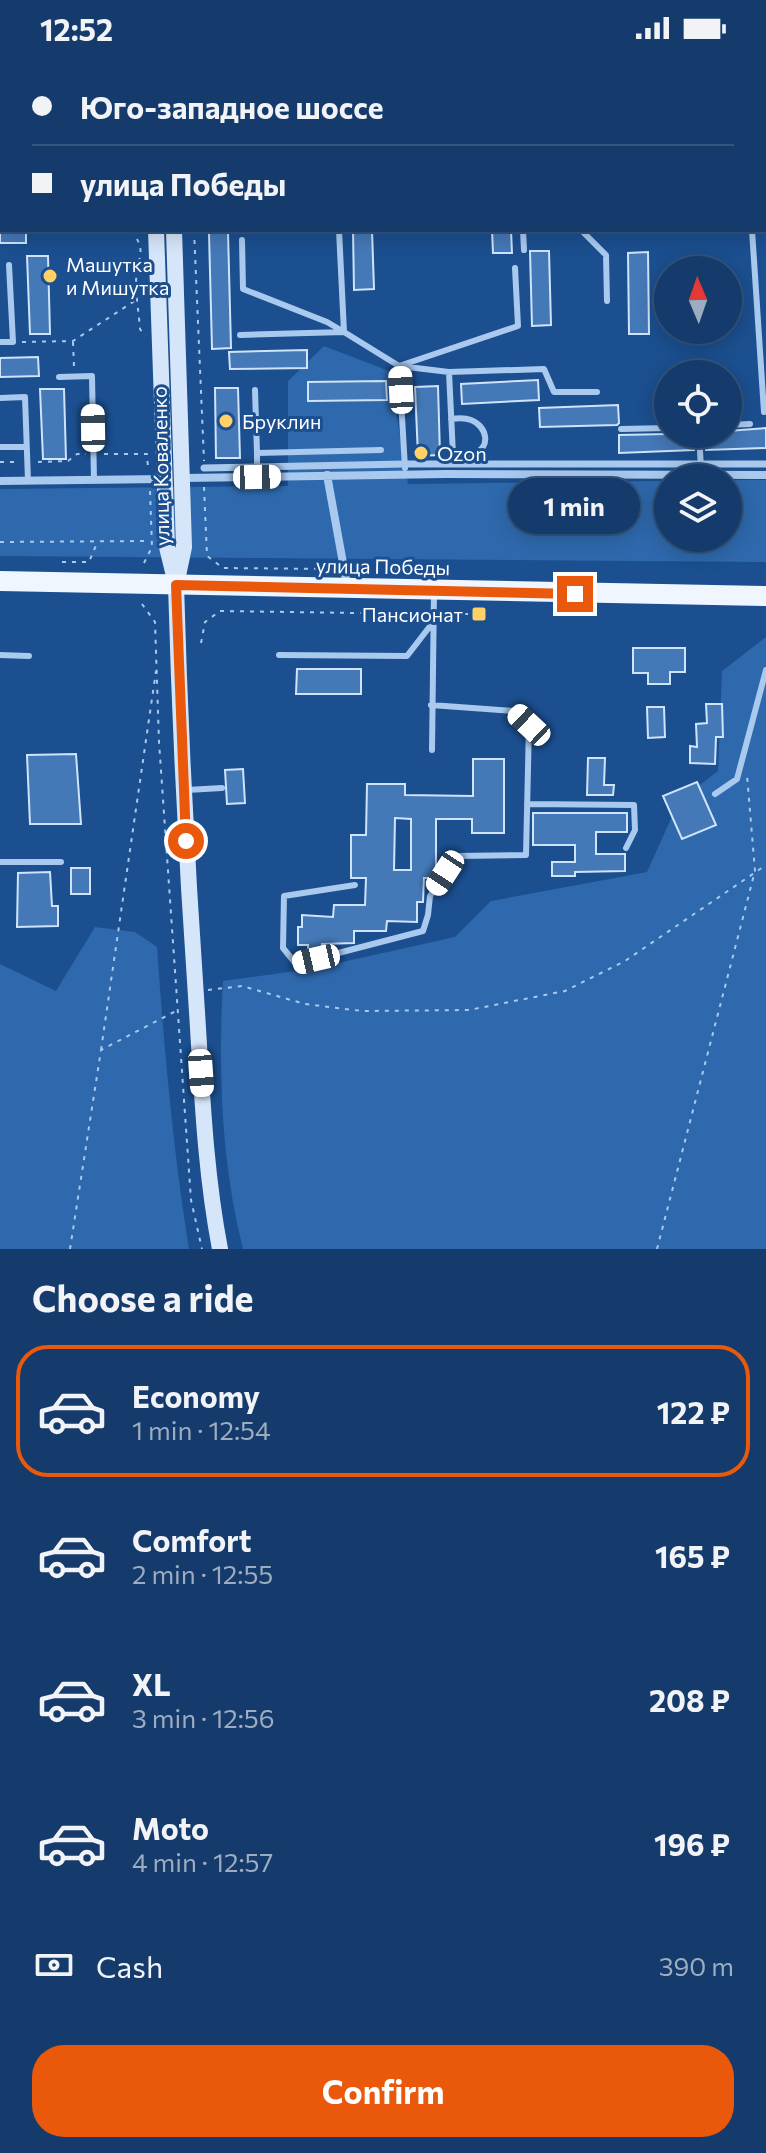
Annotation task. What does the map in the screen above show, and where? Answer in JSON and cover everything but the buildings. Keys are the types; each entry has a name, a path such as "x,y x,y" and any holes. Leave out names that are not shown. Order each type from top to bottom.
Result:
{"main road":[{"name":"улица Коваленко","path":"156,232 167,547 176,585"},
{"name":"улица Коваленко","path":"174,232 184,547 176,585"},
{"path":"164,479 182,478"},
{"name":"улица Победы","path":"0,581 434,592 766,596"},
{"path":"176,585 195,992 210,1183 220,1249"}],"street":[{"path":"204,468 404,464 654,469"},
{"path":"742,466 766,464"},
{"path":"182,478 654,471"},
{"path":"742,473 766,475"},
{"path":"327,475 348,590"},
{"path":"0,481 164,479"}],"lane":[{"path":"339,232 344,332"},
{"path":"523,232 524,250"},
{"path":"583,232 606,255 607,301"},
{"path":"752,232 763,351 764,412"},
{"path":"242,240 243,289 327,322 399,366 449,372 544,369 554,392 597,392"},
{"path":"0,342 13,342 9,265"},
{"path":"399,366 518,326 515,268"},
{"path":"240,335 344,332"},
{"path":"399,366 405,475"},
{"path":"449,372 451,419 453,455 480,450 485,442 481,426 472,420 451,419"},
{"path":"59,377 92,376 94,480"},
{"path":"255,390 257,477"},
{"path":"0,398 25,397 28,481"},
{"path":"742,424 750,424"},
{"path":"621,429 654,428"},
{"path":"0,447 26,447"},
{"path":"257,453 381,450"},
{"path":"432,750 434,592"},
{"path":"279,655 407,656 434,617"},
{"path":"0,655 29,656"},
{"path":"715,794 737,779 766,670"},
{"path":"355,885 284,896 283,948 296,964 423,931 430,896 458,856 526,855 529,725 514,711 431,705"},
{"path":"184,790 222,788"},
{"path":"527,804 634,805 635,830 626,848"},
{"path":"0,862 61,862"}],"path":[{"path":"133,232 140,243 141,253 137,271 140,329 149,341"},
{"path":"194,232 204,468"},
{"path":"13,342 73,341 138,299"},
{"path":"73,341 75,376"},
{"path":"0,462 68,461 77,454 87,454"},
{"path":"147,454 152,454"},
{"path":"204,478 207,556 223,568 429,569"},
{"path":"0,542 152,541"},
{"path":"62,562 89,562 98,542"},
{"path":"142,604 155,622 157,643 159,742 191,1200 202,1249"},
{"path":"201,643 205,622 220,611 434,617 475,614"},
{"path":"70,1249 157,664"},
{"path":"657,1249 755,871 747,771"},
{"path":"195,992 242,986 305,1004 362,1011 469,1010 565,991 625,961 766,865"},
{"path":"101,1050 178,1010"}],"shaded area":[{"path":"324,346 389,371 408,484 654,481 654,552 742,552 742,480 766,480 766,562 0,556 0,489 288,486 288,381"},
{"path":"766,637 766,1249 243,1249 230,1183 223,1116 223,981 311,969 455,937 491,901 647,872 679,801 718,771 722,671"},
{"path":"95,927 135,932 157,947 178,1174 189,1249 0,1249 0,964 56,991"}],"place":[{"name":"Машутка и Мишутка","path":"50,276"},
{"name":"Бруклин","path":"226,421"},
{"name":"Ozon","path":"421,453"},
{"name":"Пансионат","path":"479,614"}],"route":[{"path":"186,841 176,585 575,594"}]}
